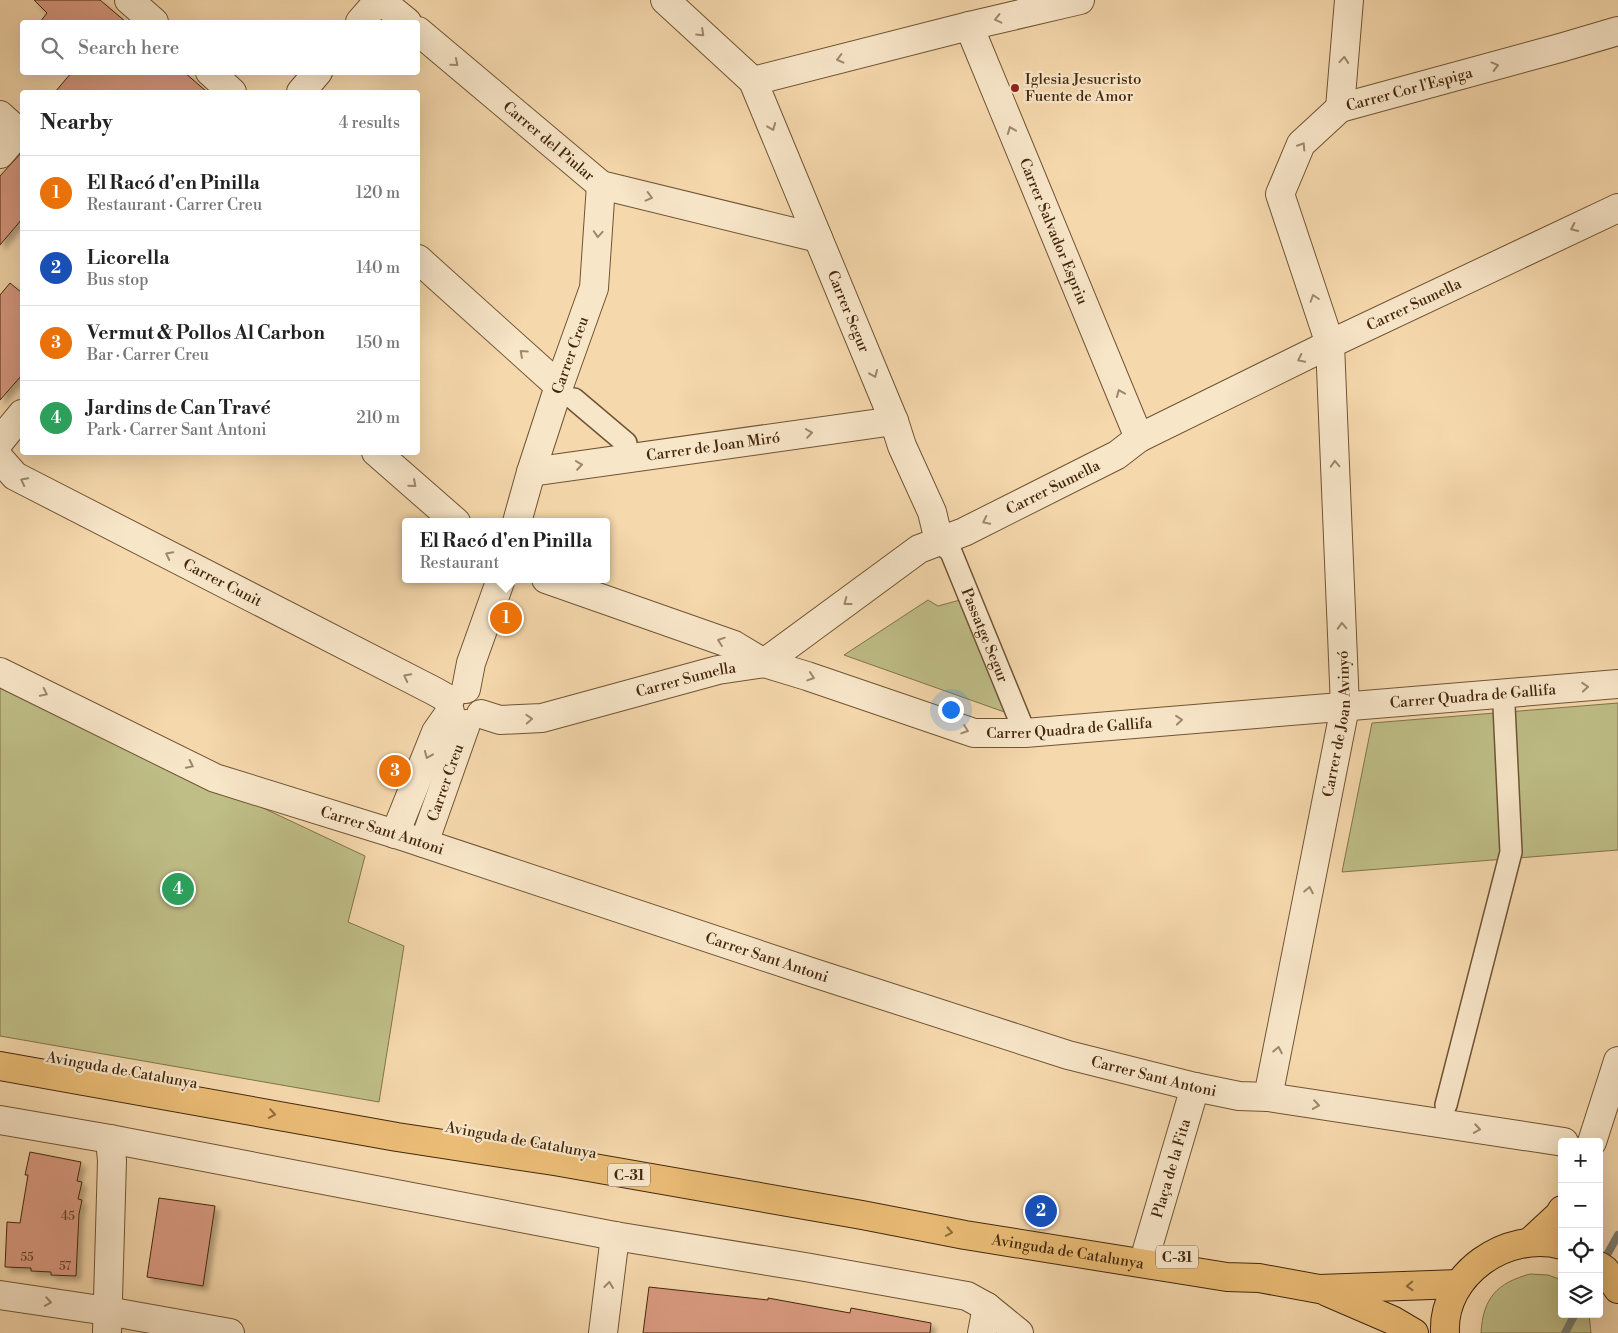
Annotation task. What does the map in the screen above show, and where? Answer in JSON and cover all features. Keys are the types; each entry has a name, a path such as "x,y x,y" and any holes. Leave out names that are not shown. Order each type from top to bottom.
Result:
{"main road":[{"name":"Avinguda de Catalunya","path":"0,1049 985,1220 1228,1267 1259,1278"},
{"name":"Avinguda de Catalunya","path":"0,1066 397,1137 554,1161 1022,1245 1227,1277 1259,1278"},
{"path":"1531,1241 1558,1215"},
{"path":"1445,1333 1449,1305 1459,1284 1478,1262 1503,1248 1531,1241 1558,1244"},
{"name":"C-31","path":"1259,1278 1319,1289 1459,1284"},
{"name":"C-31","path":"1319,1289 1392,1320 1414,1333"}],"street":[{"path":"129,0 152,20"},
{"path":"362,20 380,0 405,20"},
{"path":"665,0 753,82 968,26 1080,0"},
{"path":"1340,108 1349,0"},
{"name":"Carrer Salvador Espriu","path":"968,26 1138,438"},
{"name":"Carrer Cor l'Espiga","path":"1330,344 1280,194 1301,144 1340,108 1618,31"},
{"name":"Carrer del Piular","path":"420,33 601,185 818,238"},
{"path":"213,75 230,90"},
{"path":"303,90 315,75"},
{"name":"Carrer Segur","path":"753,82 894,421 902,446 932,512 939,541"},
{"path":"0,154 14,128"},
{"name":"Carrer Creu","path":"518,518 531,472 566,392 594,288 601,185"},
{"name":"Carrer Sumella","path":"463,708 500,720 542,718 718,670 764,664 918,549 964,532 1117,455 1138,438 1330,344 1618,208"},
{"path":"420,261 566,392 626,443"},
{"name":"Carrer de Joan Avinyó","path":"1268,1097 1345,707 1330,344"},
{"path":"0,441 20,416"},
{"name":"Carrer de Joan Miró","path":"531,472 894,421"},
{"path":"379,455 451,518"},
{"name":"Carrer Cunit","path":"0,459 15,476 434,691 463,708"},
{"name":"Passatge Segur","path":"939,541 952,552 1025,733"},
{"name":"Carrer Creu","path":"424,842 463,708 471,663 500,583"},
{"name":"Carrer Quadra de Gallifa","path":"557,583 734,645 764,664 806,676 974,733 1025,733 1618,684"},
{"name":"Carrer Sant Antoni","path":"0,672 215,778 424,842 1058,1052 1195,1087 1239,1096 1268,1097 1558,1141"},
{"path":"1446,1105 1511,852 1504,706"},
{"name":"Carrer Creu","path":"395,834 436,732 463,708"},
{"path":"1593,1138 1618,1061"},
{"name":"Plaça de la Fita","path":"1147,1250 1195,1087"},
{"path":"0,1120 110,1139 615,1236 967,1296 985,1320 1019,1333"},
{"path":"107,1322 112,1161 110,1139"},
{"path":"603,1333 615,1236"},
{"path":"0,1295 107,1322 230,1333"}],"shaded area":[{"path":"928,600 938,606 960,600 1010,714 844,655"},
{"path":"0,684 365,856 348,922 404,946 379,1102 0,1036"},
{"path":"1618,703 1618,850 1342,872 1372,723"},
{"path":"1530,1274 1548,1275 1558,1279 1558,1318 1589,1318 1591,1333 1481,1333 1482,1321 1489,1301 1501,1287"}],"building":[{"path":"34,0 100,0 124,20 42,20 47,13"},
{"path":"69,75 187,75 205,90 57,90"},
{"path":"20,154 20,221 0,245 0,176"},
{"path":"10,283 20,291 20,377 0,400 0,295"},
{"path":"30,1152 81,1162 77,1181 82,1182 78,1199 82,1200 79,1214 76,1276 51,1275 51,1272 31,1271 31,1268 5,1267 7,1222 20,1223 28,1175 25,1175"},
{"path":"159,1198 215,1206 203,1286 147,1277"},
{"path":"649,1287 768,1300 768,1298 850,1313 851,1308 931,1323 930,1333 643,1333"}],"waterway":[{"path":"1603,1262 1618,1235"},
{"path":"1565,1333 1573,1318"}],"place":[{"name":"Iglesia Jesucristo Fuente de Amor","path":"1015,88"},
{"name":"El Racó d'en Pinilla","path":"506,618"},
{"name":"Vermut & Pollos Al Carbon","path":"395,771"},
{"name":"Jardins de Can Travé","path":"178,889"},
{"name":"Licorella","path":"1041,1211"}]}
